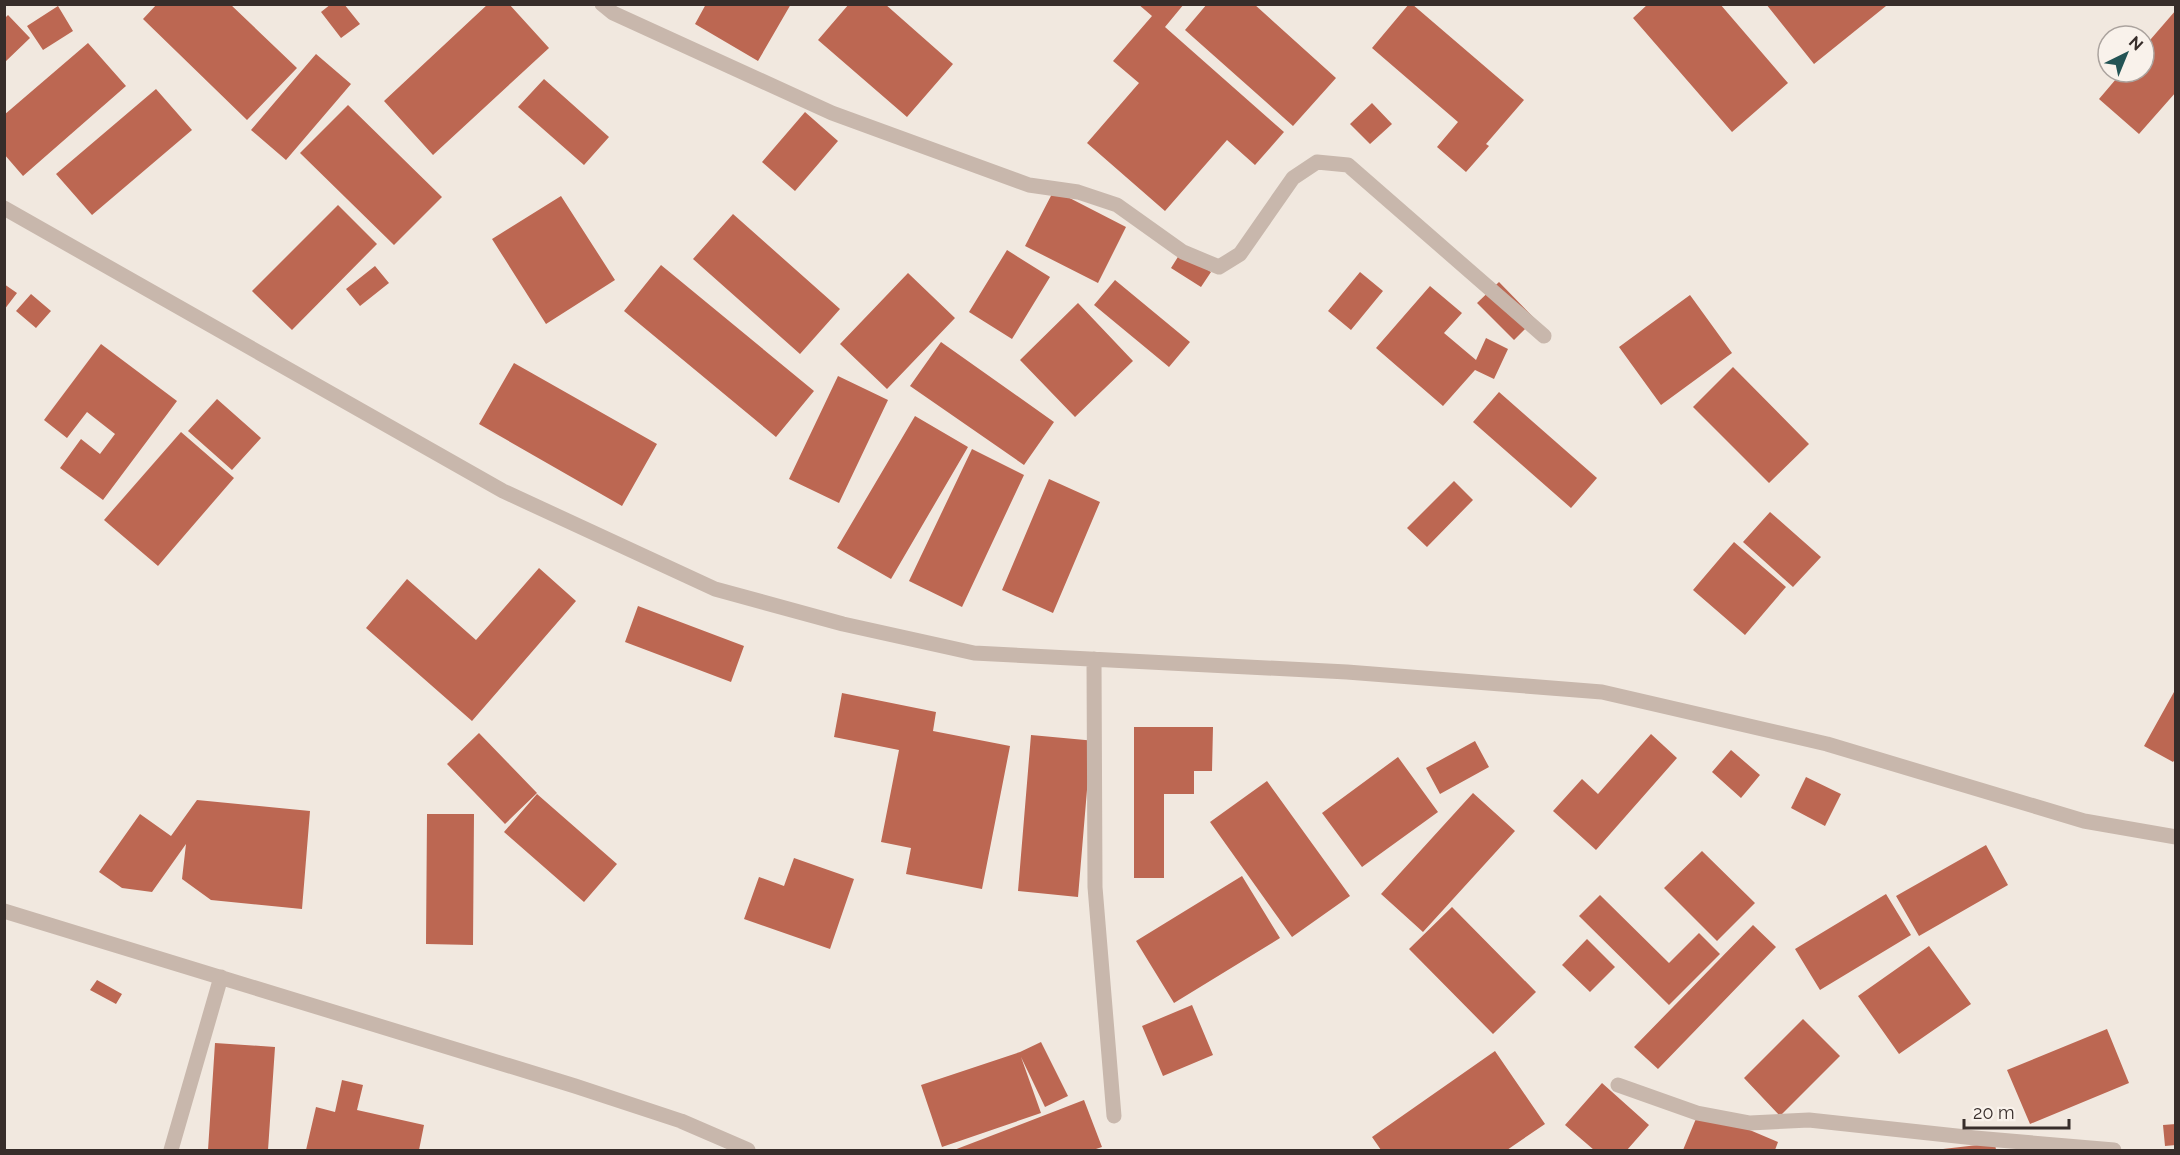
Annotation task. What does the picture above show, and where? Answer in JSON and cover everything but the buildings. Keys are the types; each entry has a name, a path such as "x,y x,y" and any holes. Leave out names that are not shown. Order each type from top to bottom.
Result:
{"street":[{"path":"602,4 613,13 832,114 1029,185 1078,192 1117,205 1183,252 1219,267 1240,255 1293,178 1317,162 1348,165 1544,336"},
{"path":"4,208 503,491 715,588 843,624 974,653 1347,672 1602,692 1827,744 2084,821 2175,837"},
{"path":"1094,659 1095,887 1114,1116"},
{"path":"4,911 607,1097 681,1121 748,1150"},
{"path":"171,1150 221,977"},
{"path":"1618,1085 1697,1113 1750,1123 1809,1120 2114,1150"}]}
